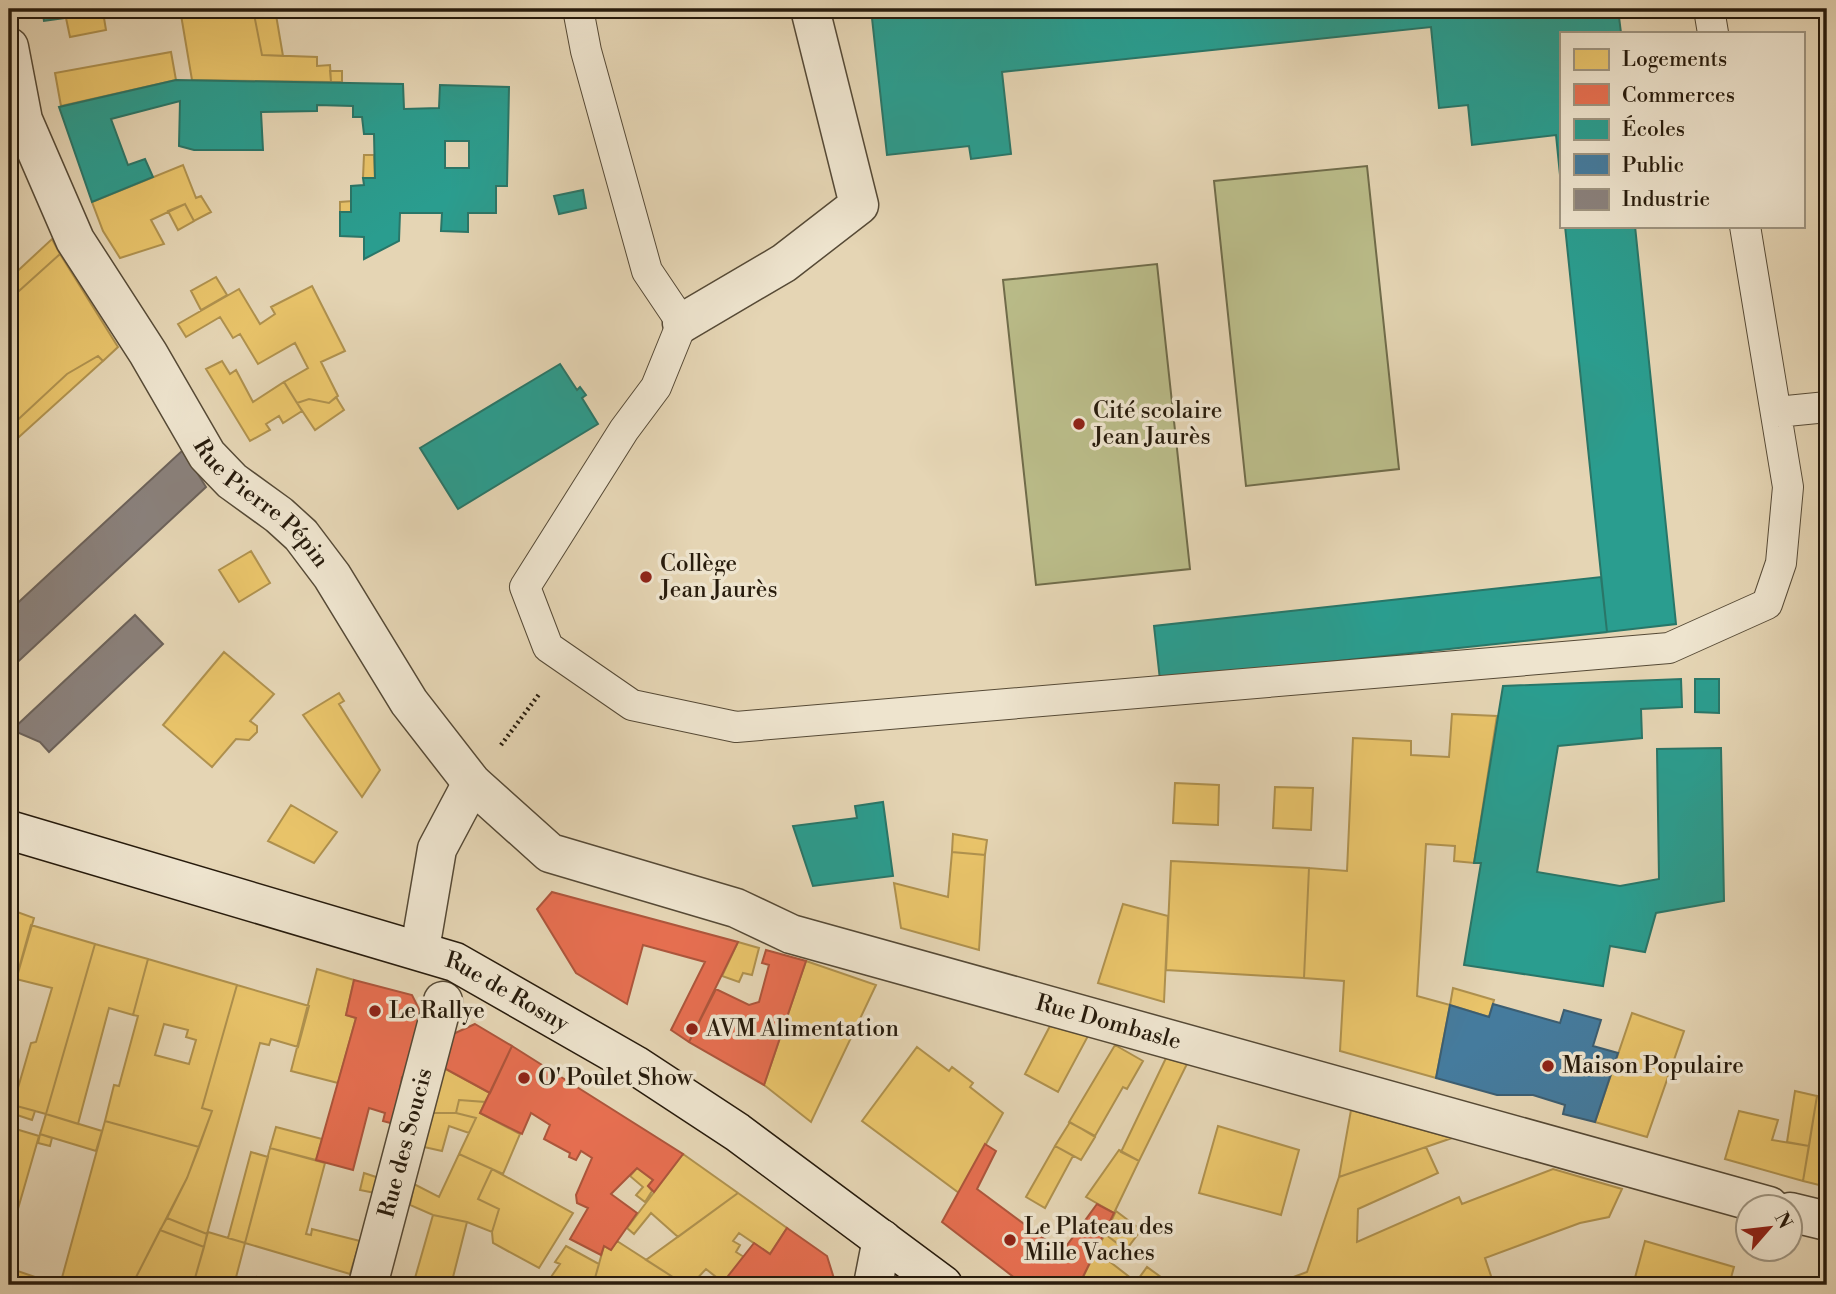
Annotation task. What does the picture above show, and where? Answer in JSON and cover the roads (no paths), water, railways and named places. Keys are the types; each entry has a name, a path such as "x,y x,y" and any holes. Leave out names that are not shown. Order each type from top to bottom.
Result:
{"street":[{"path":"682,323 784,263 859,205 810,9"},
{"name":"Rue Pierre Pépin","path":"9,47 23,120 75,240 148,353 207,455 232,481 279,515 301,536 332,576 409,702 472,783"},
{"path":"419,949 437,849 472,783"},
{"name":"Rue Dombasle","path":"472,783 550,853 736,908 791,934 1734,1196"},
{"name":"Rue de Rosny","path":"9,830 310,922 419,949 455,962 517,995 635,1065 737,1132 943,1285"},
{"name":"Rue des Soucis","path":"368,1285 443,1001"},
{"path":"1804,1216 1827,1222"},
{"path":"873,1285 882,1239"}],"lane":[{"path":"578,9 586,51 647,271 682,323 656,387 624,430 525,587 548,647 632,705 736,727 1669,648 1767,604 1781,563 1788,487 1745,228"},
{"path":"1709,9 1713,32"},
{"path":"1776,412 1827,407"}],"place":[{"name":"Cité scolaire Jean Jaurès","path":"1079,424"},
{"name":"Collège Jean Jaurès","path":"646,577"},
{"name":"Le Rallye","path":"375,1011"},
{"name":"AVM Alimentation","path":"692,1029"},
{"name":"Maison Populaire","path":"1548,1066"},
{"name":"O' Poulet Show","path":"524,1078"},
{"name":"Le Plateau des Mille Vaches","path":"1010,1240"}]}
